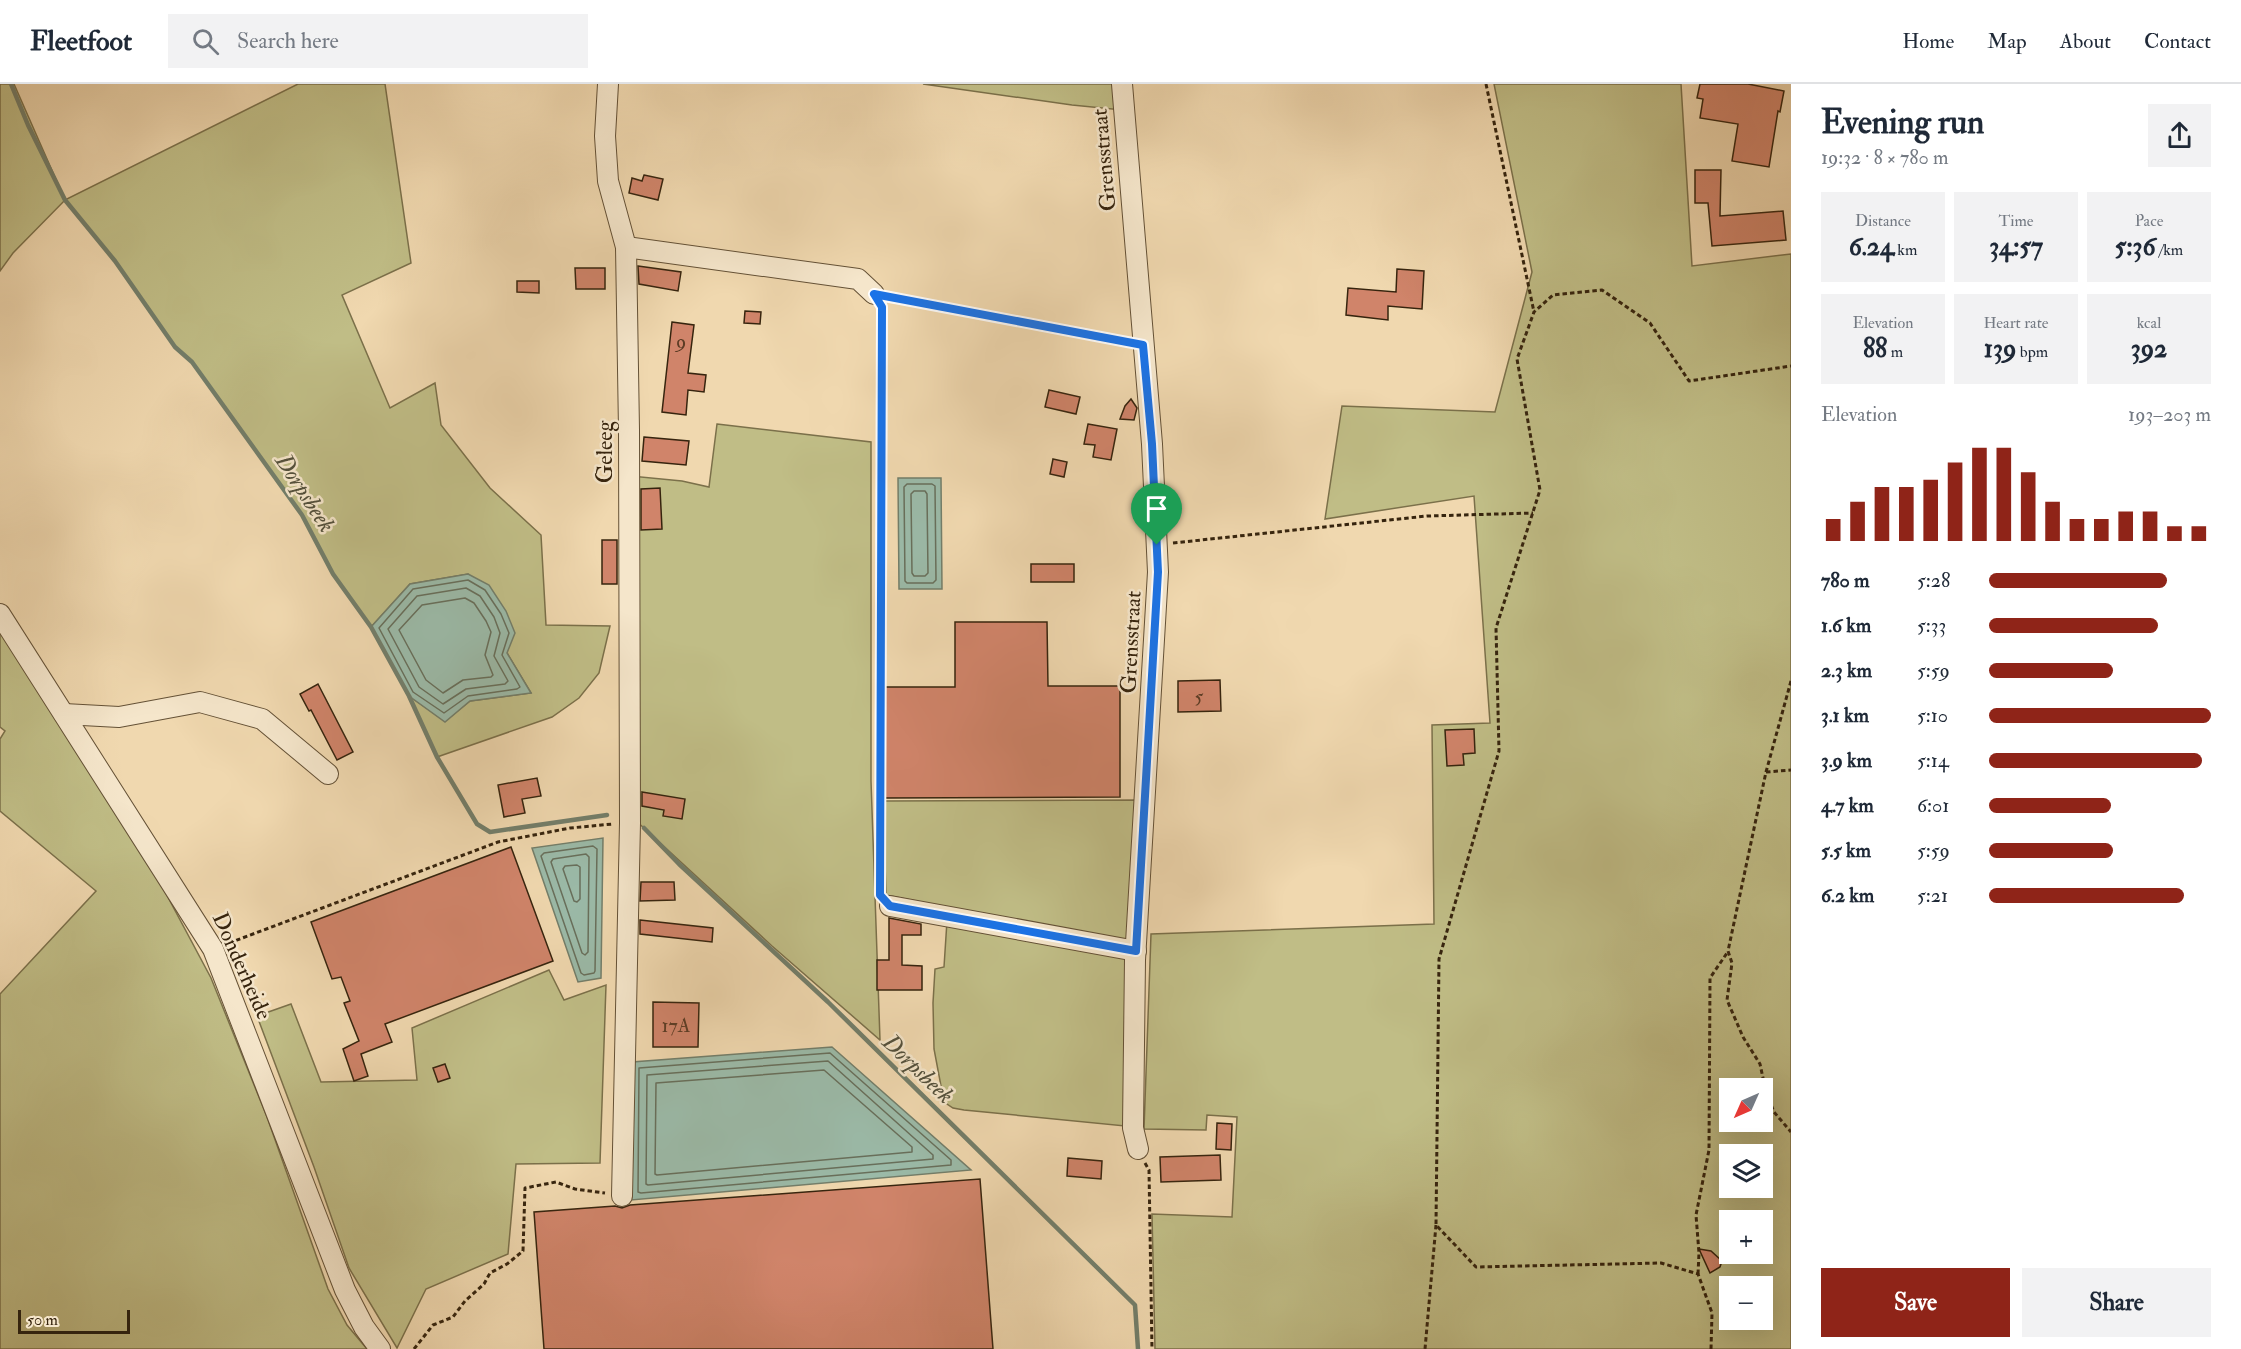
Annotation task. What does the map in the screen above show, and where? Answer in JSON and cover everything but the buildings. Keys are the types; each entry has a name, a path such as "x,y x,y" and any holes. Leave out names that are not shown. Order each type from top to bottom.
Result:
{"street":[{"name":"Geleeg","path":"608,84 605,136 608,181 626,247 629,430 630,823 622,1196"},
{"name":"Grensstraat","path":"1122,84 1152,444 1157,545 1157,613 1136,951 1133,1128 1138,1149"},
{"path":"626,247 858,279 874,294"},
{"name":"Donderheide","path":"3,627 63,714 213,949 345,1290 364,1327 380,1349"},
{"path":"63,714 119,717 200,702 262,719 328,774"},
{"path":"890,906 1136,951"}],"path":[{"path":"1486,84 1534,312"},
{"path":"1425,1349 1436,1225 1438,959 1499,752 1496,628 1540,490 1517,359 1534,312 1553,295 1602,290 1650,323 1689,381 1791,366"},
{"path":"874,294 1143,345"},
{"path":"874,294 882,307 880,895 890,906"},
{"path":"1157,545 1427,516 1533,513"},
{"path":"1712,1349 1712,1313 1698,1274 1696,1215 1709,1150 1710,978 1728,951 1766,772 1791,681"},
{"path":"1766,772 1791,770"},
{"path":"213,949 498,842 570,828 630,823"},
{"path":"1728,951 1731,963 1727,1000 1743,1037 1760,1064 1766,1092 1774,1112 1791,1132"},
{"path":"1138,1149 1149,1170 1152,1349"},
{"path":"414,1349 433,1325 453,1317 484,1284 490,1273 507,1264 523,1251 525,1188 556,1182 575,1189 622,1196"},
{"path":"1436,1225 1476,1267 1661,1263 1698,1274"}],"shaded area":[{"path":"0,84 14,84 65,200 13,253 0,271"},
{"path":"298,84 385,84 411,263 342,295 390,408 435,383 441,425 490,488 541,535 546,625 610,626 599,673 579,698 552,717 437,757 409,696 445,721 470,701 531,693 507,653 468,574 410,584 371,627 333,574 302,515 192,362 175,347 115,261 65,200"},
{"path":"923,84 1120,84 1122,110 1072,105"},
{"path":"1494,84 1681,84 1692,266 1791,254 1791,1349 1155,1349 1152,1214 1232,1217 1237,1117 1207,1115 1206,1130 1144,1129 1151,934 1434,924 1432,725 1490,723 1474,496 1325,519 1342,406 1495,412 1532,272"},
{"path":"717,424 871,442 871,781 880,1040 772,946 633,818 631,476 682,481 709,487"},
{"path":"0,627 139,843 211,978 267,1117 328,1289 347,1325 367,1349 0,1349 0,994 96,891 0,811 0,739 5,731 0,727"},
{"path":"1140,800 1127,944 886,895 883,801"},
{"path":"947,921 1129,957 1125,1126 964,1110 953,1108 944,1102 934,1049 933,1003 935,969 944,967"},
{"path":"549,970 564,1000 606,985 600,1163 516,1164 508,1254 426,1289 397,1348 349,1268 257,1016 291,1004 321,1082 417,1080 412,1028"}],"water":[{"path":"898,478 941,478 942,589 899,589"},
{"path":"468,574 489,585 506,611 515,633 507,653 531,693 470,701 445,722 409,696 371,627 410,584"},
{"path":"603,838 601,978 578,982 532,848"},
{"path":"832,1047 971,1170 631,1200 632,1062"}],"waterway":[{"name":"Dorpsbeek","path":"11,84 28,125 65,200 115,261 175,347 192,362 302,515 333,574 371,627 409,696 437,757 477,824 490,832 607,815"},
{"name":"Dorpsbeek","path":"644,828 679,864 828,1002 1135,1305 1138,1349"}],"route":[{"path":"874,294 1143,345 1152,444 1157,545 1157,613 1136,951 890,906 880,895 882,307 874,294"}]}
